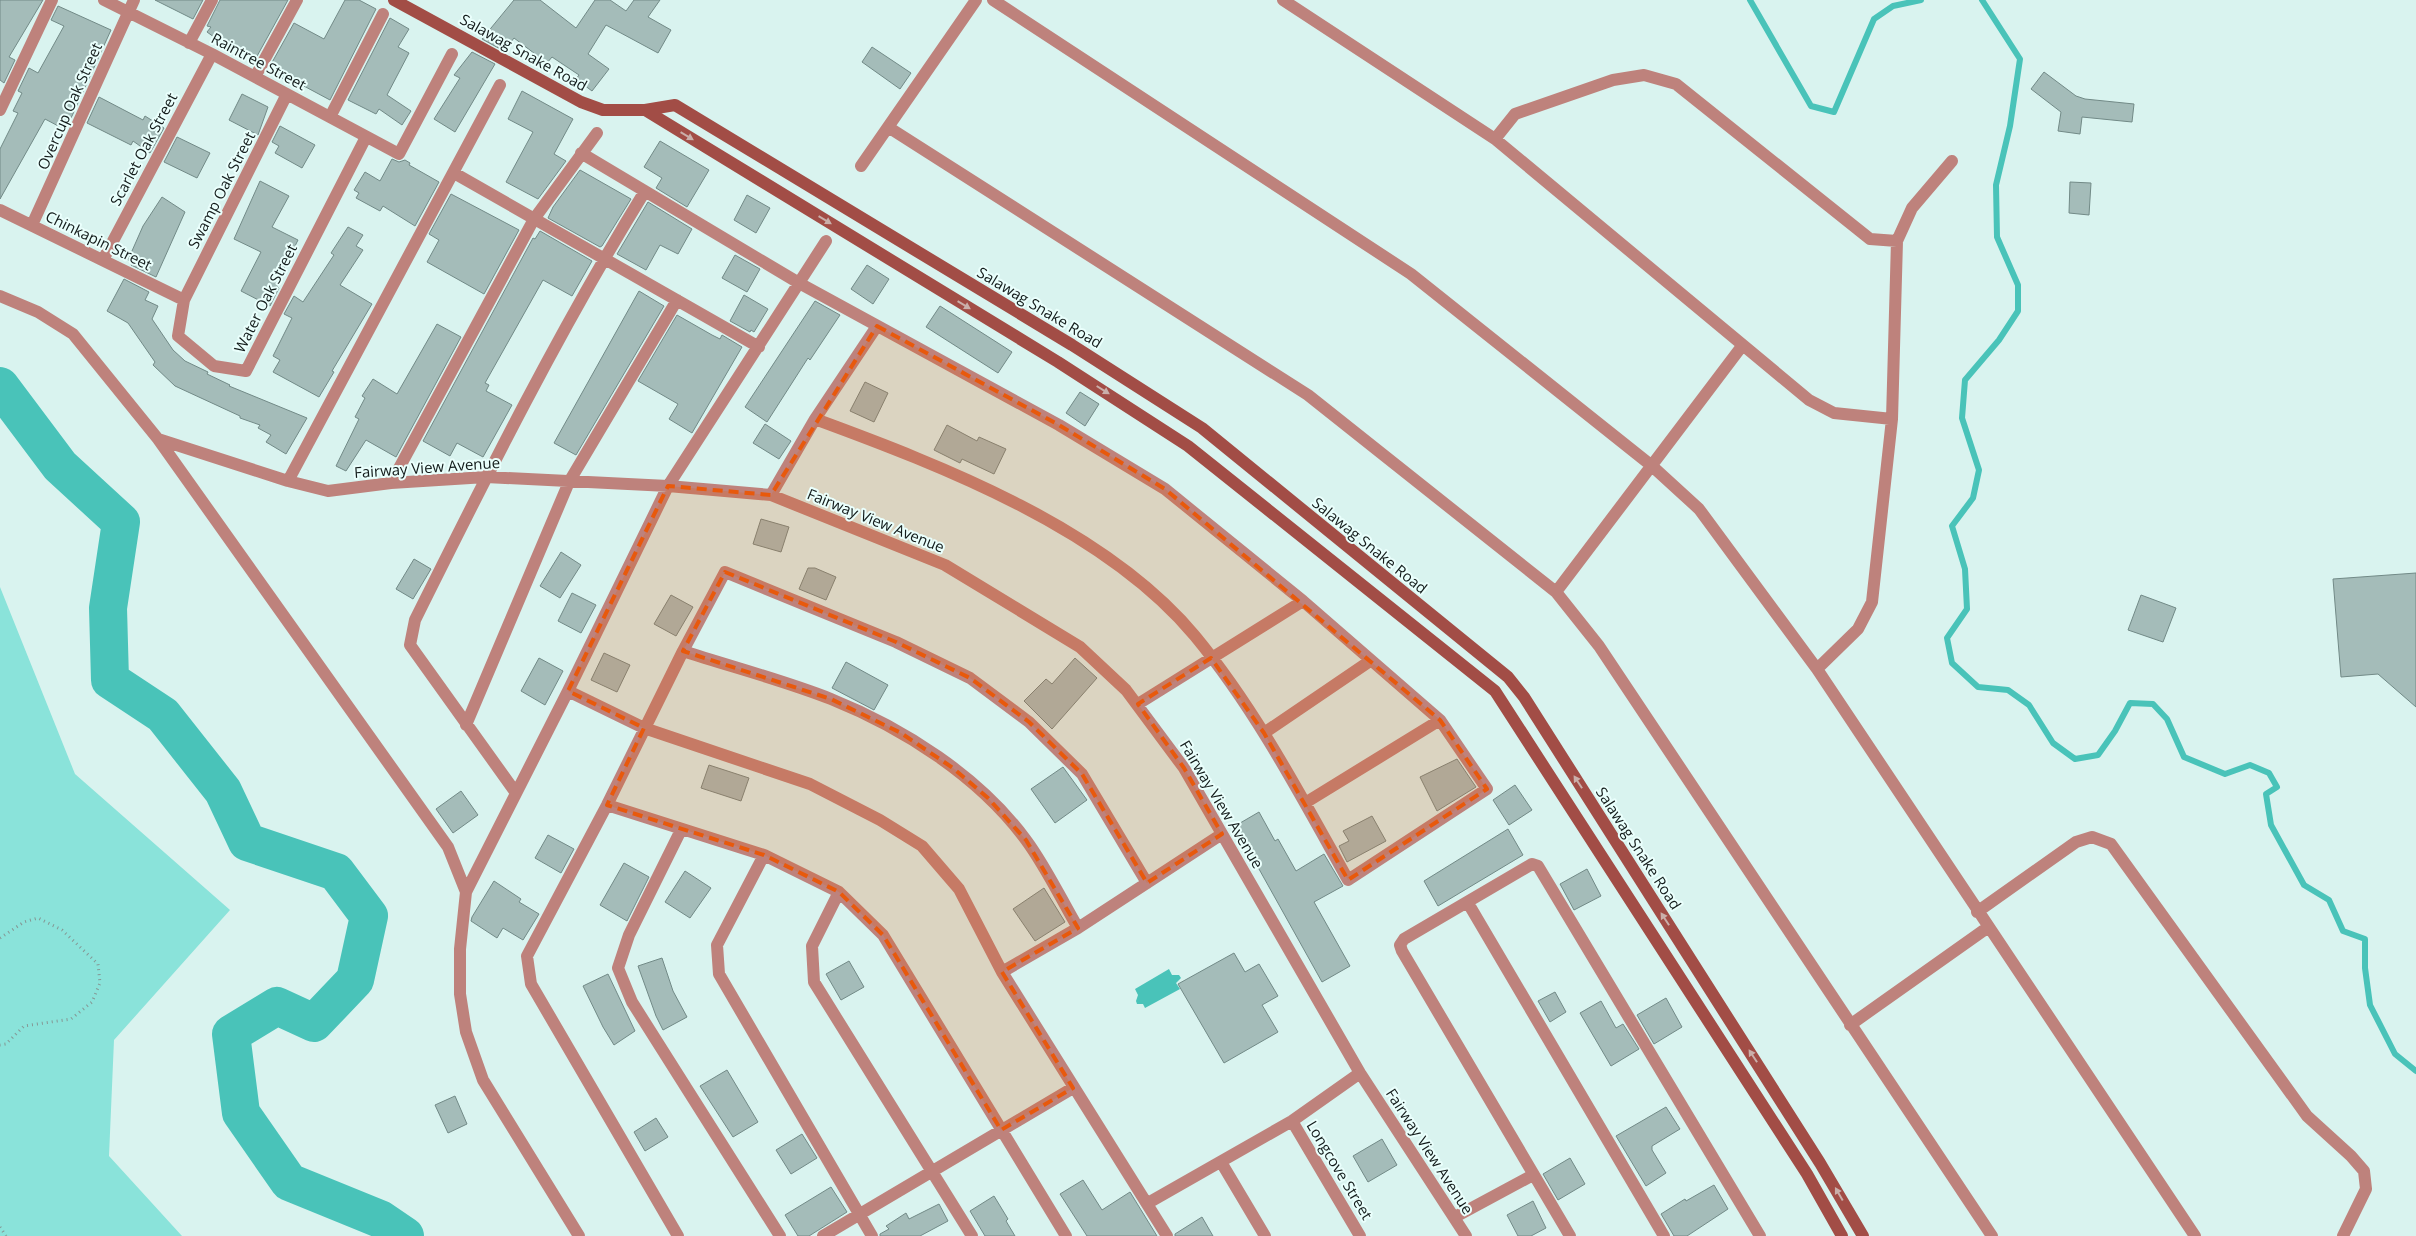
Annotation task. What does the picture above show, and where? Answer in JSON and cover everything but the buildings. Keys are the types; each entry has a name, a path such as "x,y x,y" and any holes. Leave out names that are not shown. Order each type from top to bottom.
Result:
{"main road":[{"name":"Salawag Snake Road","path":"394,0 581,102 603,110 645,110 675,105 1072,344 1202,428 1508,677 1524,697 1820,1162 1863,1236"},
{"path":"645,110 1138,412 1188,446 1495,691 1802,1166 1842,1236"},
{"path":"1342,569 1355,554"}],"street":[{"path":"0,110 52,0"},
{"name":"Raintree Street","path":"104,0 212,54 399,154 452,54"},
{"name":"Overcup Oak Street","path":"32,226 134,0"},
{"path":"189,43 212,0"},
{"path":"255,77 296,0"},
{"path":"861,166 976,0"},
{"path":"993,0 1411,274 1652,466 1699,509 1816,669 2194,1236"},
{"path":"1283,0 1496,139 1809,400 1834,413 1892,419"},
{"path":"330,117 382,14"},
{"name":"Scarlet Oak Street","path":"103,260 212,54"},
{"path":"1496,139 1515,114 1613,80 1644,75 1676,84 1870,239 1897,241"},
{"path":"288,482 500,85"},
{"name":"Swamp Oak Street","path":"184,300 287,94"},
{"path":"888,127 1308,395 1556,592 1599,646 1992,1236"},
{"path":"391,483 534,219 597,133"},
{"name":"Water Oak Street","path":"184,300 178,336 214,366 246,371 366,137"},
{"path":"581,153 799,283 1059,425 1165,489 1303,601 1440,720 1488,789 1348,880 1264,733 1195,636 1145,587 1076,536 971,481 816,419"},
{"path":"1816,669 1858,628 1872,602 1892,419 1897,241 1912,208 1952,161"},
{"path":"454,174 759,347"},
{"path":"516,793 410,645 415,620 486,477 603,258 645,191"},
{"name":"Chinkapin Street","path":"0,210 184,300"},
{"path":"579,1236 483,1080 466,1032 460,985 460,949 466,892 568,691 668,486 826,241"},
{"path":"0,296 38,312 73,334 158,439 448,847 466,892"},
{"path":"466,725 569,482 677,300"},
{"path":"771,495 816,419 877,326"},
{"path":"1556,592 1742,346"},
{"name":"Fairway View Avenue","path":"158,439 288,482 328,490 391,483 486,477 668,486 771,495 945,565 1080,647 1138,704 1184,768 1360,1073 1466,1236"},
{"path":"678,1236 531,984 527,956 607,805 682,651 725,572 896,642 970,678 1030,722 1082,774 1147,883"},
{"path":"1138,704 1303,601"},
{"path":"682,651 831,699 901,733 953,768 988,798 1026,840 1078,928"},
{"path":"1264,733 1370,661"},
{"path":"568,691 644,728 810,784 880,820 922,846 959,889 1002,972 1167,1236"},
{"path":"1304,803 1440,720"},
{"path":"607,805 764,855 839,892 882,935 1066,1236"},
{"path":"681,830 629,935 618,968 632,1002 780,1236"},
{"path":"1002,972 1078,928 1222,834"},
{"path":"1977,912 2076,842 2092,837 2111,844 2306,1116 2352,1156 2364,1170 2366,1189 2343,1236"},
{"path":"764,855 717,945 718,974 872,1236"},
{"path":"1570,1236 1400,945 1404,939 1532,864 1538,866 1760,1236"},
{"path":"839,892 812,946 814,982 972,1236"},
{"path":"1468,903 1664,1236"},
{"path":"1850,1025 1987,928"},
{"path":"1148,1203 1292,1121 1360,1073"},
{"path":"823,1236 1073,1088"},
{"name":"Longcove Street","path":"1292,1121 1360,1236"},
{"path":"1221,1162 1266,1236"},
{"path":"1454,1217 1533,1175"}],"path":[{"path":"0,938 24,922 38,918 62,930 98,964 100,983 92,1002 71,1019 24,1026 6,1044 0,1045"},
{"path":"0,1227 6,1236"}],"highlighted area":[{"path":"877,326 1059,425 1165,489 1440,720 1487,789 1348,880 1264,733 1211,658 1138,704 1184,768 1222,834 1147,883 1082,774 1029,722 970,678 896,642 725,572 683,651 831,699 901,733 953,768 988,798 1026,840 1078,928 1002,972 1073,1088 1001,1130 883,935 839,892 764,855 607,805 644,728 568,691 668,486 771,495"}],"shaded area":[{"path":"0,587 75,774 230,910 114,1040 109,1156 182,1236 0,1236"},
{"path":"1169,969 1172,975 1179,975 1181,978 1176,983 1180,989 1145,1008 1143,1004 1137,1004 1138,995 1135,989"}],"waterway":[{"path":"1750,0 1811,106 1834,112 1874,19 1893,6 1921,0"},
{"path":"1982,0 2020,59 2010,126 1996,185 1997,237 2018,285 2018,311 1999,340 1965,380 1962,418 1979,470 1973,498 1952,526 1965,569 1967,609 1947,638 1952,663 1978,687 2008,690 2029,705 2053,743 2075,759 2098,755 2115,731 2130,703 2153,704 2167,719 2184,757 2225,774 2250,765 2269,773 2277,787 2266,794 2271,825 2304,885 2329,900 2343,931 2365,939 2365,968 2370,1005 2395,1054 2416,1071"},
{"path":"0,386 60,466 121,522 108,608 110,680 163,715 223,791 247,842 336,872 369,916 355,980 314,1023 277,1006 231,1034 241,1113 289,1182 380,1219 405,1236"}]}
